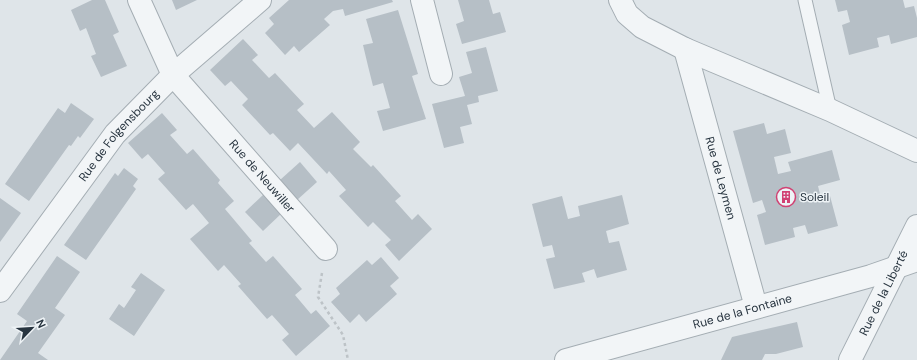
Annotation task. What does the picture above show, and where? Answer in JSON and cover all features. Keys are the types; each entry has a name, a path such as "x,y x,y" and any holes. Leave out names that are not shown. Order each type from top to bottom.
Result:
{"street":[{"name":"Rue de Neuwiller","path":"139,0 173,75 326,249"},
{"name":"Rue de Folgensbourg","path":"0,291 115,134 173,75 260,0"},
{"path":"422,0 440,74"},
{"path":"620,0 627,14 642,27 685,49 830,110 917,151"},
{"name":"Rue de Leymen","path":"685,49 756,307"},
{"name":"Rue de la Liberté","path":"850,360 917,226"},
{"name":"Rue de la Fontaine","path":"566,360 872,276 917,260"}],"lane":[{"path":"805,0 830,110"}],"path":[{"path":"326,249 318,297 343,335 348,360"}],"building":[{"path":"92,0 105,0 119,32 113,35 127,66 101,77 91,56 96,54 86,28 80,31 71,10"},
{"path":"172,0 197,0 176,10"},
{"path":"289,0 392,0 393,2 345,16 343,9 333,11 324,19 330,25 299,52 294,46 285,55 265,33 274,24 269,18"},
{"path":"458,0 489,0 493,14 500,12 506,32 462,44 456,24 464,21"},
{"path":"835,0 903,0 905,8 914,6 917,18 917,37 891,44 889,35 877,38 879,47 849,55 842,25 850,22 847,10 838,12"},
{"path":"398,10 418,74 412,76 426,119 383,131 377,111 390,108 383,83 373,86 363,45 373,43 366,19"},
{"path":"243,39 258,55 252,60 269,78 275,73 304,104 297,110 314,128 332,112 360,142 353,149 371,167 373,165 401,196 395,201 412,220 418,214 432,229 399,261 385,245 391,240 373,222 368,227 339,196 346,190 329,171 327,174 298,143 290,151 273,133 270,135 242,105 248,99 231,81 225,86 210,70"},
{"path":"486,47 498,91 478,96 479,102 467,105 472,124 460,127 464,143 444,148 432,104 465,96 459,77 472,73 466,52"},
{"path":"71,103 94,119 80,138 78,136 71,146 69,145 29,201 5,184 58,108 65,113"},
{"path":"162,113 177,130 170,135 187,154 193,149 220,180 218,183 234,201 225,209 252,241 249,243 266,262 273,256 302,289 295,295 311,314 316,310 330,326 296,356 282,340 289,334 272,315 267,319 238,286 241,284 224,265 218,271 190,239 209,223 193,204 186,210 158,179 165,173 148,154 142,159 128,143"},
{"name":"Soleil","path":"764,123 767,134 785,129 791,153 774,157 778,174 791,171 788,162 832,150 840,180 818,186 821,198 830,196 838,226 808,234 805,225 793,228 795,237 765,245 757,215 766,212 762,200 753,203 733,131"},
{"path":"300,162 317,182 297,200 280,180"},
{"path":"124,168 138,179 133,186 136,189 86,260 64,245 115,173 118,176"},
{"path":"264,194 282,213 263,231 245,212"},
{"path":"622,195 629,224 606,231 609,243 619,241 627,270 597,278 594,269 582,273 585,282 554,289 546,259 555,257 552,245 543,247 532,204 562,196 568,219 580,216 578,206"},
{"path":"0,198 21,213 0,242"},
{"path":"57,256 80,272 55,308 65,315 38,353 48,360 0,360 27,321 17,314"},
{"path":"381,257 399,278 390,286 397,294 366,322 359,314 350,323 331,302 340,294 336,288 367,260 372,265"},
{"path":"141,273 165,290 134,336 109,319 119,304 124,308 136,290 131,287"},
{"path":"797,322 803,347 776,354 765,354 762,360 721,360 732,337"}],"place":[{"name":"Soleil","path":"786,197"}]}
